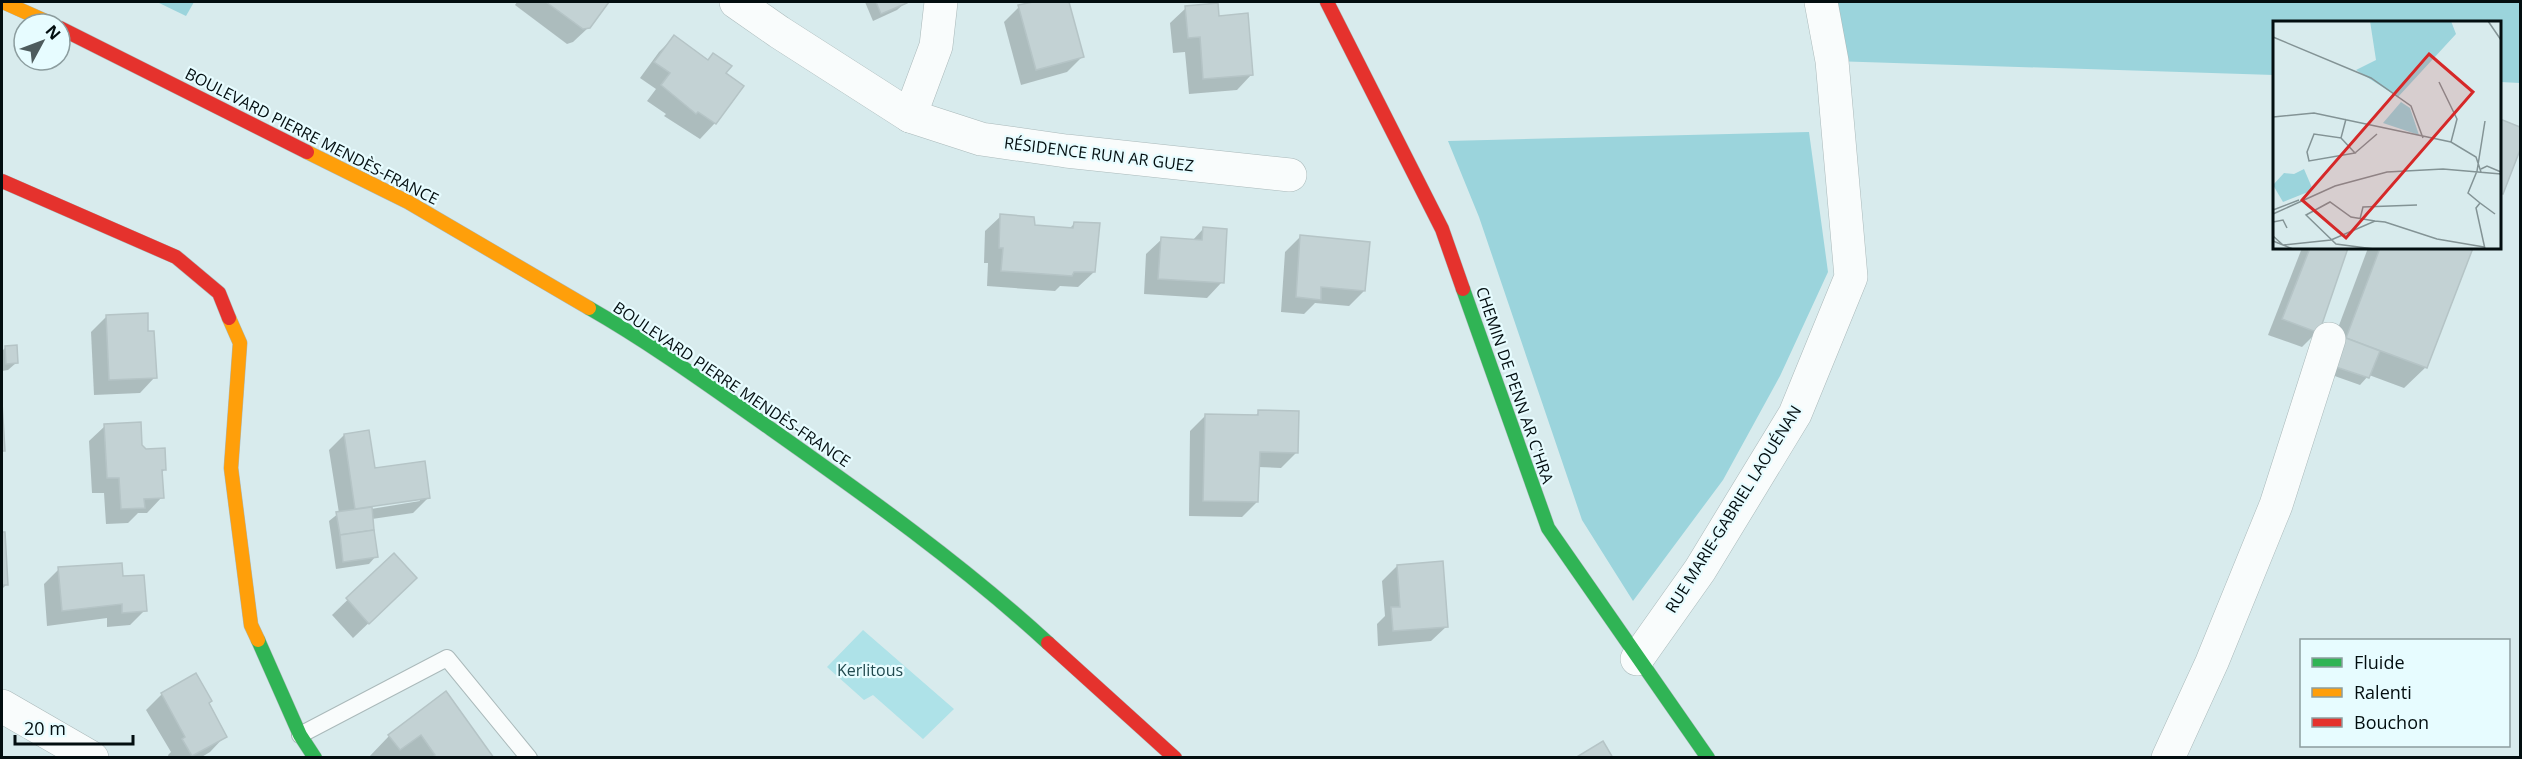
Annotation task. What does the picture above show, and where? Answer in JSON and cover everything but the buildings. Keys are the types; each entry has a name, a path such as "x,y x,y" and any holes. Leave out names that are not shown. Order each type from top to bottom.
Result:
{"street":[{"name":"RÉSIDENCE RUN AR GUEZ","path":"736,2 779,33 910,116 981,139 1065,151 1290,175"},
{"path":"910,116 936,46 941,2"},
{"name":"CHEMIN DE PENN AR C'HRA","path":"1327,2 1442,229 1548,528 1708,758"},
{"name":"RUE MARIE-GABRIEL LAOUÉNAN","path":"1637,659 1700,570 1795,414 1851,277 1832,61 1821,2"},
{"path":"12,4 28,12"},
{"name":"BOULEVARD PIERRE MENDÈS-FRANCE","path":"72,34 408,202 636,334 855,488 1002,601 1175,758"},
{"path":"2,181 176,257 219,293 240,343 231,468 252,625 300,735 315,758"},
{"path":"2168,758 2211,662 2276,505 2329,339"},
{"path":"2,706 92,758"}],"lane":[{"path":"300,735 447,658 529,758"}],"green space":[{"name":"Kerlitous","path":"863,630 954,709 923,739 873,695 864,700 827,667"}],"shaded area":[{"path":"157,2 194,2 186,16"},
{"path":"1825,2 2520,2 2520,83 2501,82 2501,21 2273,21 2273,75 1832,61"},
{"path":"1809,132 1828,272 1780,376 1723,480 1633,601 1582,520 1479,217 1448,141"}],"traffic: fast":[{"path":"1463,289 1548,528 1708,758"},
{"path":"589,308 681,366 878,505 948,558 1048,643"},
{"path":"258,640 300,735 315,758"}],"traffic: slow":[{"path":"3,2 25,12"},
{"path":"307,152 408,202 589,308"},
{"path":"229,318 240,343 231,468 251,625 258,640"}],"traffic: jam":[{"path":"1327,2 1442,229 1463,289"},
{"path":"72,34 307,152"},
{"path":"2,181 176,257 219,293 229,318"},
{"path":"1048,643 1175,758"}]}
